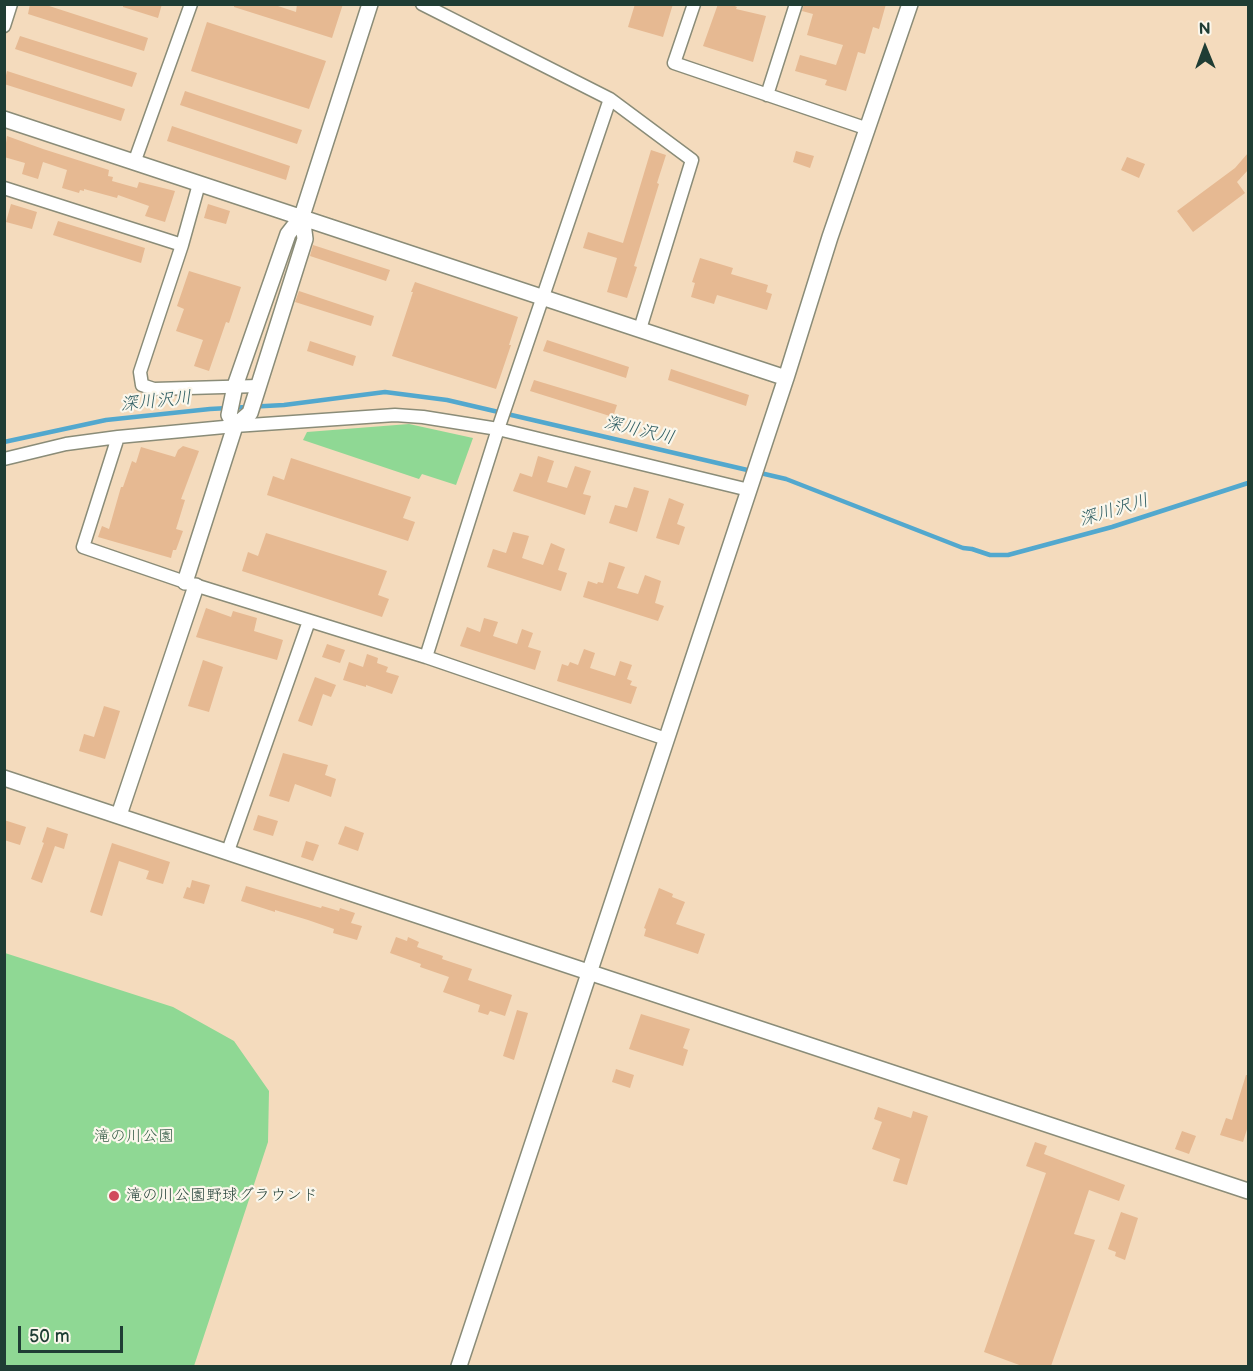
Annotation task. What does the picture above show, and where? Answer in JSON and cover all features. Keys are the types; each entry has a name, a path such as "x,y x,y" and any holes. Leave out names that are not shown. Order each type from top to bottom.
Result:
{"street":[{"path":"4,26 11,4"},
{"path":"134,162 191,4"},
{"path":"120,815 191,584 232,407 288,234 302,216 369,4"},
{"path":"422,4 610,99 692,160 640,328"},
{"path":"694,4 674,63 868,129"},
{"path":"766,95 796,4"},
{"path":"459,1366 786,378 830,237 910,4"},
{"path":"426,657 499,424 610,99"},
{"path":"4,119 786,378"},
{"path":"199,184 182,245 140,372 142,385 232,407 395,415 499,424 750,485"},
{"path":"4,188 182,245"},
{"path":"254,400 305,239 302,216"},
{"path":"4,459 66,444 118,436 254,400"},
{"path":"232,407 254,400"},
{"path":"118,436 83,547 191,584 426,657 666,739"},
{"path":"228,851 309,621"},
{"path":"4,778 1248,1191"}],"green space":[{"path":"409,424 473,438 456,485 422,474 419,479 303,440 307,432"},
{"name":"滝の川公園","path":"5,953 173,1007 234,1041 269,1091 268,1142 194,1366 5,1366"}],"building":[{"path":"30,4 43,4 148,38 144,51 28,14"},
{"path":"123,4 162,4 158,18 123,7"},
{"path":"234,4 272,4 296,12 297,4 343,4 332,38 234,7"},
{"path":"635,4 673,4 663,37 628,27"},
{"path":"718,4 730,4 737,7 736,9 766,16 753,62 703,46"},
{"path":"804,4 886,4 879,29 873,27 865,54 858,52 846,91 825,85 827,80 795,71 800,55 836,65 843,45 807,35 813,14 802,11"},
{"path":"207,22 326,61 309,109 191,71"},
{"path":"20,36 137,73 132,87 15,49"},
{"path":"7,71 125,109 121,121 4,84"},
{"path":"185,91 302,130 297,144 180,105"},
{"path":"172,126 290,166 286,180 167,141"},
{"path":"7,136 109,170 108,176 113,177 112,181 137,188 139,182 175,191 165,222 145,216 149,206 118,195 117,198 84,189 79,193 62,188 67,170 43,162 38,179 22,174 25,163 4,157"},
{"path":"651,150 666,155 627,298 607,292 617,258 583,248 588,232 623,243"},
{"path":"796,151 814,156 810,168 793,162"},
{"path":"1248,153 1248,170 1237,182 1245,193 1193,232 1177,211 1235,168"},
{"path":"1127,157 1145,164 1139,178 1121,170"},
{"path":"11,204 37,212 32,229 6,222"},
{"path":"208,204 230,211 226,224 204,218"},
{"path":"58,221 145,248 141,263 53,235"},
{"path":"313,245 390,270 386,281 310,256"},
{"path":"700,258 733,268 731,274 768,285 766,292 772,294 767,310 717,295 714,304 691,297 695,283 692,282"},
{"path":"189,271 241,287 209,371 194,366 203,340 176,331 184,309 177,306"},
{"path":"415,282 518,317 496,389 392,356"},
{"path":"299,291 374,316 371,326 295,302"},
{"path":"547,340 629,367 626,378 543,351"},
{"path":"310,341 356,356 353,366 307,351"},
{"path":"671,369 749,395 746,406 668,380"},
{"path":"534,380 617,405 613,417 530,391"},
{"path":"183,446 199,451 181,499 185,500 176,529 183,531 171,558 98,537 102,526 109,529 121,487 123,487 132,461 136,463 141,447 175,457"},
{"path":"538,456 554,461 547,482 567,488 575,466 591,471 583,494 591,496 585,515 513,491 520,473 532,477"},
{"path":"291,458 411,497 403,518 415,522 408,541 267,495 273,476 284,480"},
{"path":"634,487 649,491 637,532 609,523 615,505 627,508"},
{"path":"669,498 684,504 677,524 685,527 679,545 656,538"},
{"path":"513,532 529,536 522,558 543,565 551,543 565,549 558,570 567,573 561,591 487,567 493,549 506,553"},
{"path":"266,533 387,571 378,595 389,599 382,617 242,571 248,552 258,556"},
{"path":"609,562 625,567 617,588 638,594 645,575 661,581 655,603 664,606 658,621 583,597 588,581 603,583"},
{"path":"206,608 231,617 233,611 257,618 254,631 283,640 277,660 196,637"},
{"path":"484,618 498,622 493,636 517,644 522,629 533,633 528,647 541,651 535,670 460,646 467,627 480,632"},
{"path":"327,644 345,650 340,663 322,657"},
{"path":"584,649 595,653 590,668 615,676 620,661 632,665 627,679 632,681 630,685 637,687 631,704 557,681 562,664 568,666 570,662 578,665"},
{"path":"367,654 378,658 377,663 388,667 386,672 399,676 392,694 343,680 349,662 363,667"},
{"path":"203,660 223,667 209,712 188,706"},
{"path":"315,677 336,685 331,697 323,694 312,726 298,721"},
{"path":"104,706 120,711 105,759 79,751 84,734 94,737"},
{"path":"283,753 328,765 325,775 336,779 331,797 295,784 289,802 269,796"},
{"path":"258,815 278,821 273,836 253,830"},
{"path":"4,820 26,827 20,845 4,840"},
{"path":"345,826 364,833 358,851 338,844"},
{"path":"47,827 68,834 64,849 55,846 42,883 31,879 44,843 42,842"},
{"path":"306,841 319,845 313,861 301,857"},
{"path":"112,843 170,862 163,884 146,879 149,871 119,861 102,916 90,912"},
{"path":"192,880 210,885 204,904 183,898"},
{"path":"246,886 321,908 322,906 339,911 340,908 355,913 351,923 362,926 357,940 333,933 334,929 308,920 241,901"},
{"path":"659,888 685,902 676,924 705,934 698,954 644,936 646,929 644,928"},
{"path":"396,937 407,941 408,937 419,942 417,947 443,956 442,959 472,969 468,980 512,995 505,1016 490,1011 488,1015 478,1012 480,1005 443,992 449,977 390,953"},
{"path":"517,1010 528,1013 514,1060 503,1056"},
{"path":"641,1014 690,1029 683,1048 688,1050 683,1066 629,1049"},
{"path":"616,1069 634,1075 630,1088 612,1082"},
{"path":"1246,1075 1248,1075 1248,1126 1243,1142 1220,1135 1226,1118 1232,1120"},
{"path":"878,1107 911,1118 913,1111 928,1116 907,1185 893,1181 900,1159 872,1149 882,1122 874,1119"},
{"path":"1182,1131 1196,1136 1189,1154 1175,1149"},
{"path":"1035,1142 1047,1146 1044,1154 1125,1185 1119,1201 1089,1190 1074,1234 1095,1240 1051,1366 1022,1366 984,1352 1046,1173 1026,1166"},
{"path":"1121,1212 1138,1218 1125,1260 1115,1256 1116,1252 1108,1249"}],"waterway":[{"name":"深川沢川","path":"4,442 106,420 210,409 284,405 385,392 447,400 786,479 963,548 990,555 1008,555 1112,527 1248,483"}],"place":[{"name":"滝の川公園野球グラウンド","path":"114,1196"}]}
